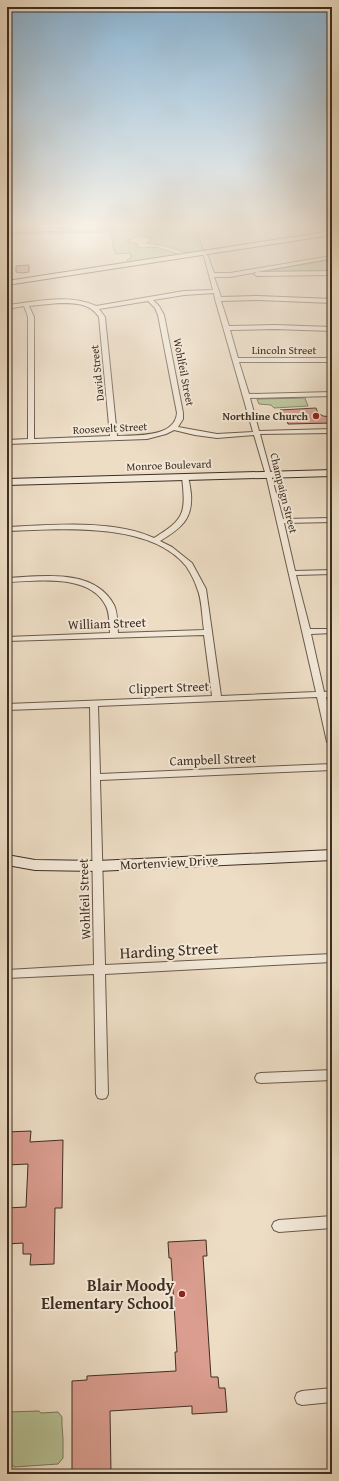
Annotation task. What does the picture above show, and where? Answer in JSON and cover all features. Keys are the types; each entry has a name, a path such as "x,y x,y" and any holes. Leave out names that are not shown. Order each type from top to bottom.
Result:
{"street":[{"path":"7,308 50,301 70,301 82,303 95,308 166,296"},
{"path":"218,299 258,298 332,300"},
{"name":"Wohlfeil Street","path":"149,299 157,307 161,315 180,412 179,422 173,428"},
{"name":"Champaign Street","path":"218,299 269,475 332,742"},
{"path":"26,305 31,317 31,442"},
{"name":"David Street","path":"95,308 102,317 114,439"},
{"path":"227,328 279,327 332,329"},
{"name":"Lincoln Street","path":"236,360 332,360"},
{"path":"246,396 332,394"},
{"path":"173,428 205,435 248,435 332,431"},
{"name":"Roosevelt Street","path":"7,442 147,438 164,433 173,428"},
{"name":"Monroe Boulevard","path":"7,482 332,473"},
{"path":"154,541 176,527 184,518 188,509 185,477"},
{"path":"280,521 332,520"},
{"path":"7,529 91,527 131,533 154,541 178,555 195,573 202,588 217,698"},
{"path":"292,573 332,572"},
{"path":"7,580 61,579 73,581 93,588 102,594 111,606 114,635"},
{"path":"306,632 332,631"},
{"name":"William Street","path":"7,639 208,632"},
{"name":"Clippert Street","path":"7,707 332,694"},
{"name":"Wohlfeil Street","path":"94,703 102,1094"},
{"name":"Campbell Street","path":"96,777 332,767"},
{"name":"Mortenview Drive","path":"7,860 34,865 97,866 332,855"},
{"name":"Harding Street","path":"7,974 332,958"},
{"path":"261,1078 332,1075"},
{"path":"279,1226 332,1222"},
{"path":"302,1398 332,1395"}],"green space":[{"path":"305,398 308,406 274,408 271,405 259,404 257,399"},
{"path":"39,1411 41,1413 58,1412 62,1417 63,1458 58,1464 14,1467 11,1464 10,1452 7,1452 7,1412"}],"building":[{"name":"Northline Church","path":"316,408 318,413 323,416 332,417 332,423 288,424 286,416 281,416 280,410"},
{"path":"31,1131 30,1142 63,1140 62,1208 55,1208 54,1264 30,1265 31,1254 23,1254 23,1243 7,1244 7,1208 26,1207 28,1164 7,1165 7,1132"},
{"name":"Blair Moody Elementary School","path":"206,1240 207,1256 203,1256 211,1377 218,1377 219,1388 225,1388 227,1412 192,1414 192,1406 110,1411 111,1474 72,1474 72,1381 87,1380 87,1376 176,1371 175,1352 177,1352 171,1258 169,1258 168,1242"}],"place":[{"name":"Northline Church","path":"316,416"},
{"name":"Blair Moody Elementary School","path":"182,1294"}]}
